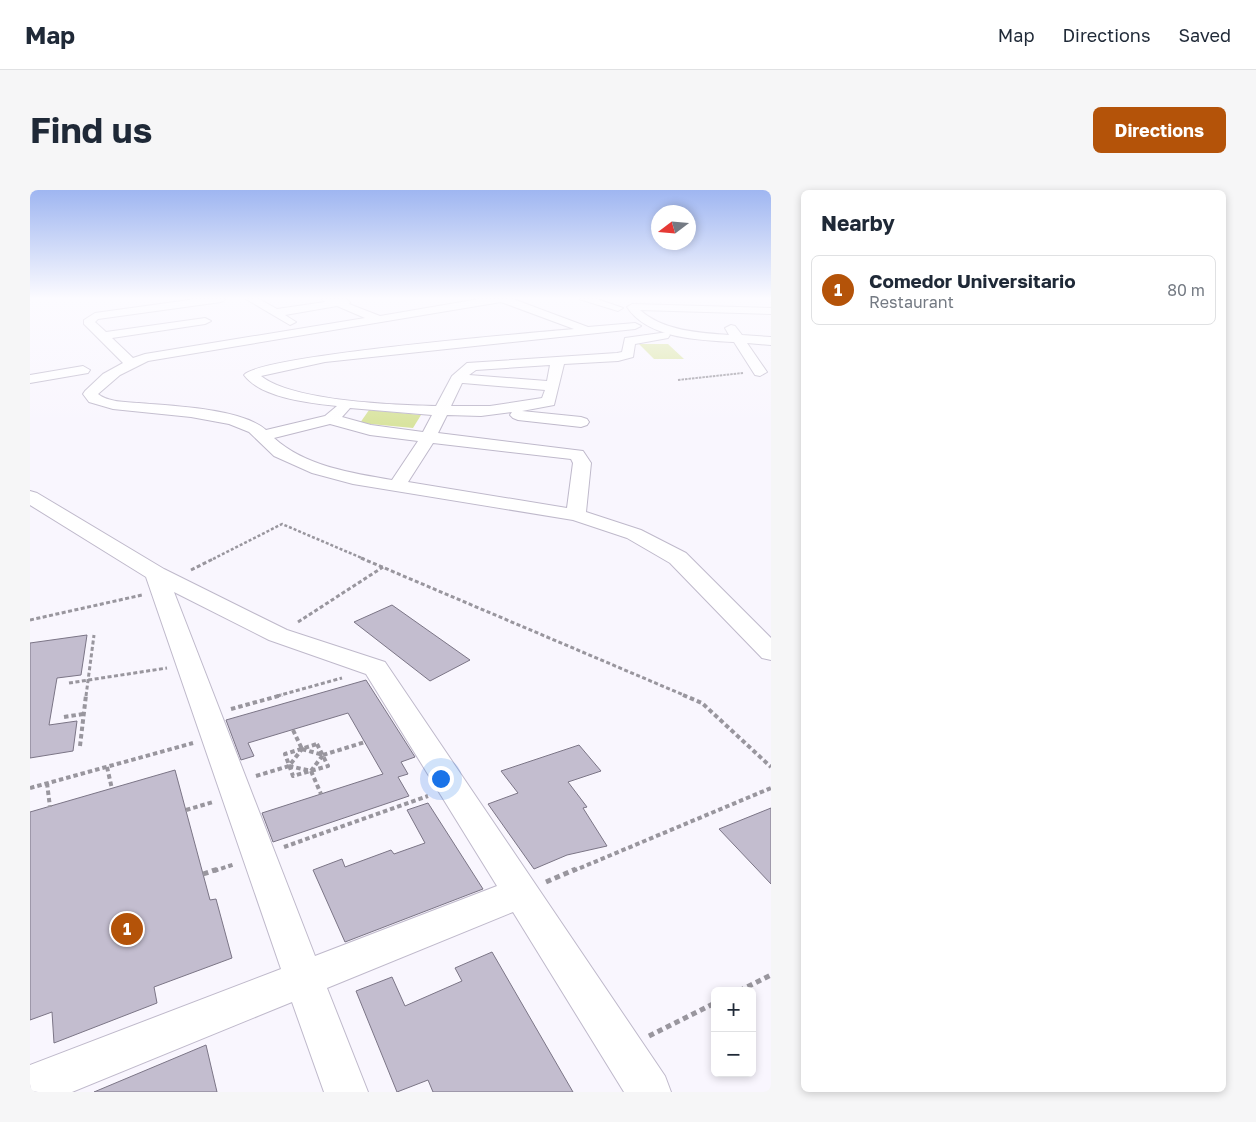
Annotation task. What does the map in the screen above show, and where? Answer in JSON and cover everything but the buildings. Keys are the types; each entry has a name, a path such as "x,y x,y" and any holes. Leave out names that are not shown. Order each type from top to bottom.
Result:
{"street":[{"path":"110,341 131,363"},
{"path":"249,341 163,354 131,363 97,385 90,394 94,399 113,405 191,412 234,420 255,428 261,436 280,452 318,469 359,480 576,515 634,534 678,558 769,648"},
{"path":"429,341 441,346"},
{"path":"482,341 325,358 261,371 251,375 258,383 282,393 350,404 481,411 581,422"},
{"path":"397,486 428,438 457,379 472,366 618,357 628,354 629,341"},
{"path":"738,341 760,372"},
{"path":"481,411 549,402 558,361"},
{"path":"30,379 82,370"},
{"path":"457,379 553,386"},
{"path":"261,436 330,419 350,404"},
{"path":"330,419 370,430 577,455 582,463 576,515"},
{"path":"30,497 163,582 278,634 376,668 649,1092"},
{"path":"163,582 188,666 346,1092"},
{"path":"30,1087 520,893"}],"path":[{"path":"678,380 760,372"},
{"path":"30,620 163,582 282,524 702,703 771,767"},
{"path":"278,634 384,566"},
{"path":"80,746 94,635"},
{"path":"69,683 188,666"},
{"path":"30,788 107,767 210,727 376,668"},
{"path":"64,717 83,714"},
{"path":"293,730 302,749 323,755 364,742"},
{"path":"318,744 328,766 293,776 285,754 302,749 318,744"},
{"path":"289,766 302,749"},
{"path":"311,771 323,755"},
{"path":"250,778 289,766 311,771"},
{"path":"107,767 112,789"},
{"path":"311,771 321,794"},
{"path":"47,783 50,807"},
{"path":"203,874 453,787"},
{"path":"520,893 771,788"},
{"path":"747,987 771,975"},
{"path":"622,1050 711,1005"}],"green space":[{"path":"639,344 668,344 684,359 654,359"},
{"path":"369,410 421,415 413,428 360,423"}],"place":[{"name":"Comedor Universitario","path":"127,929"}]}
